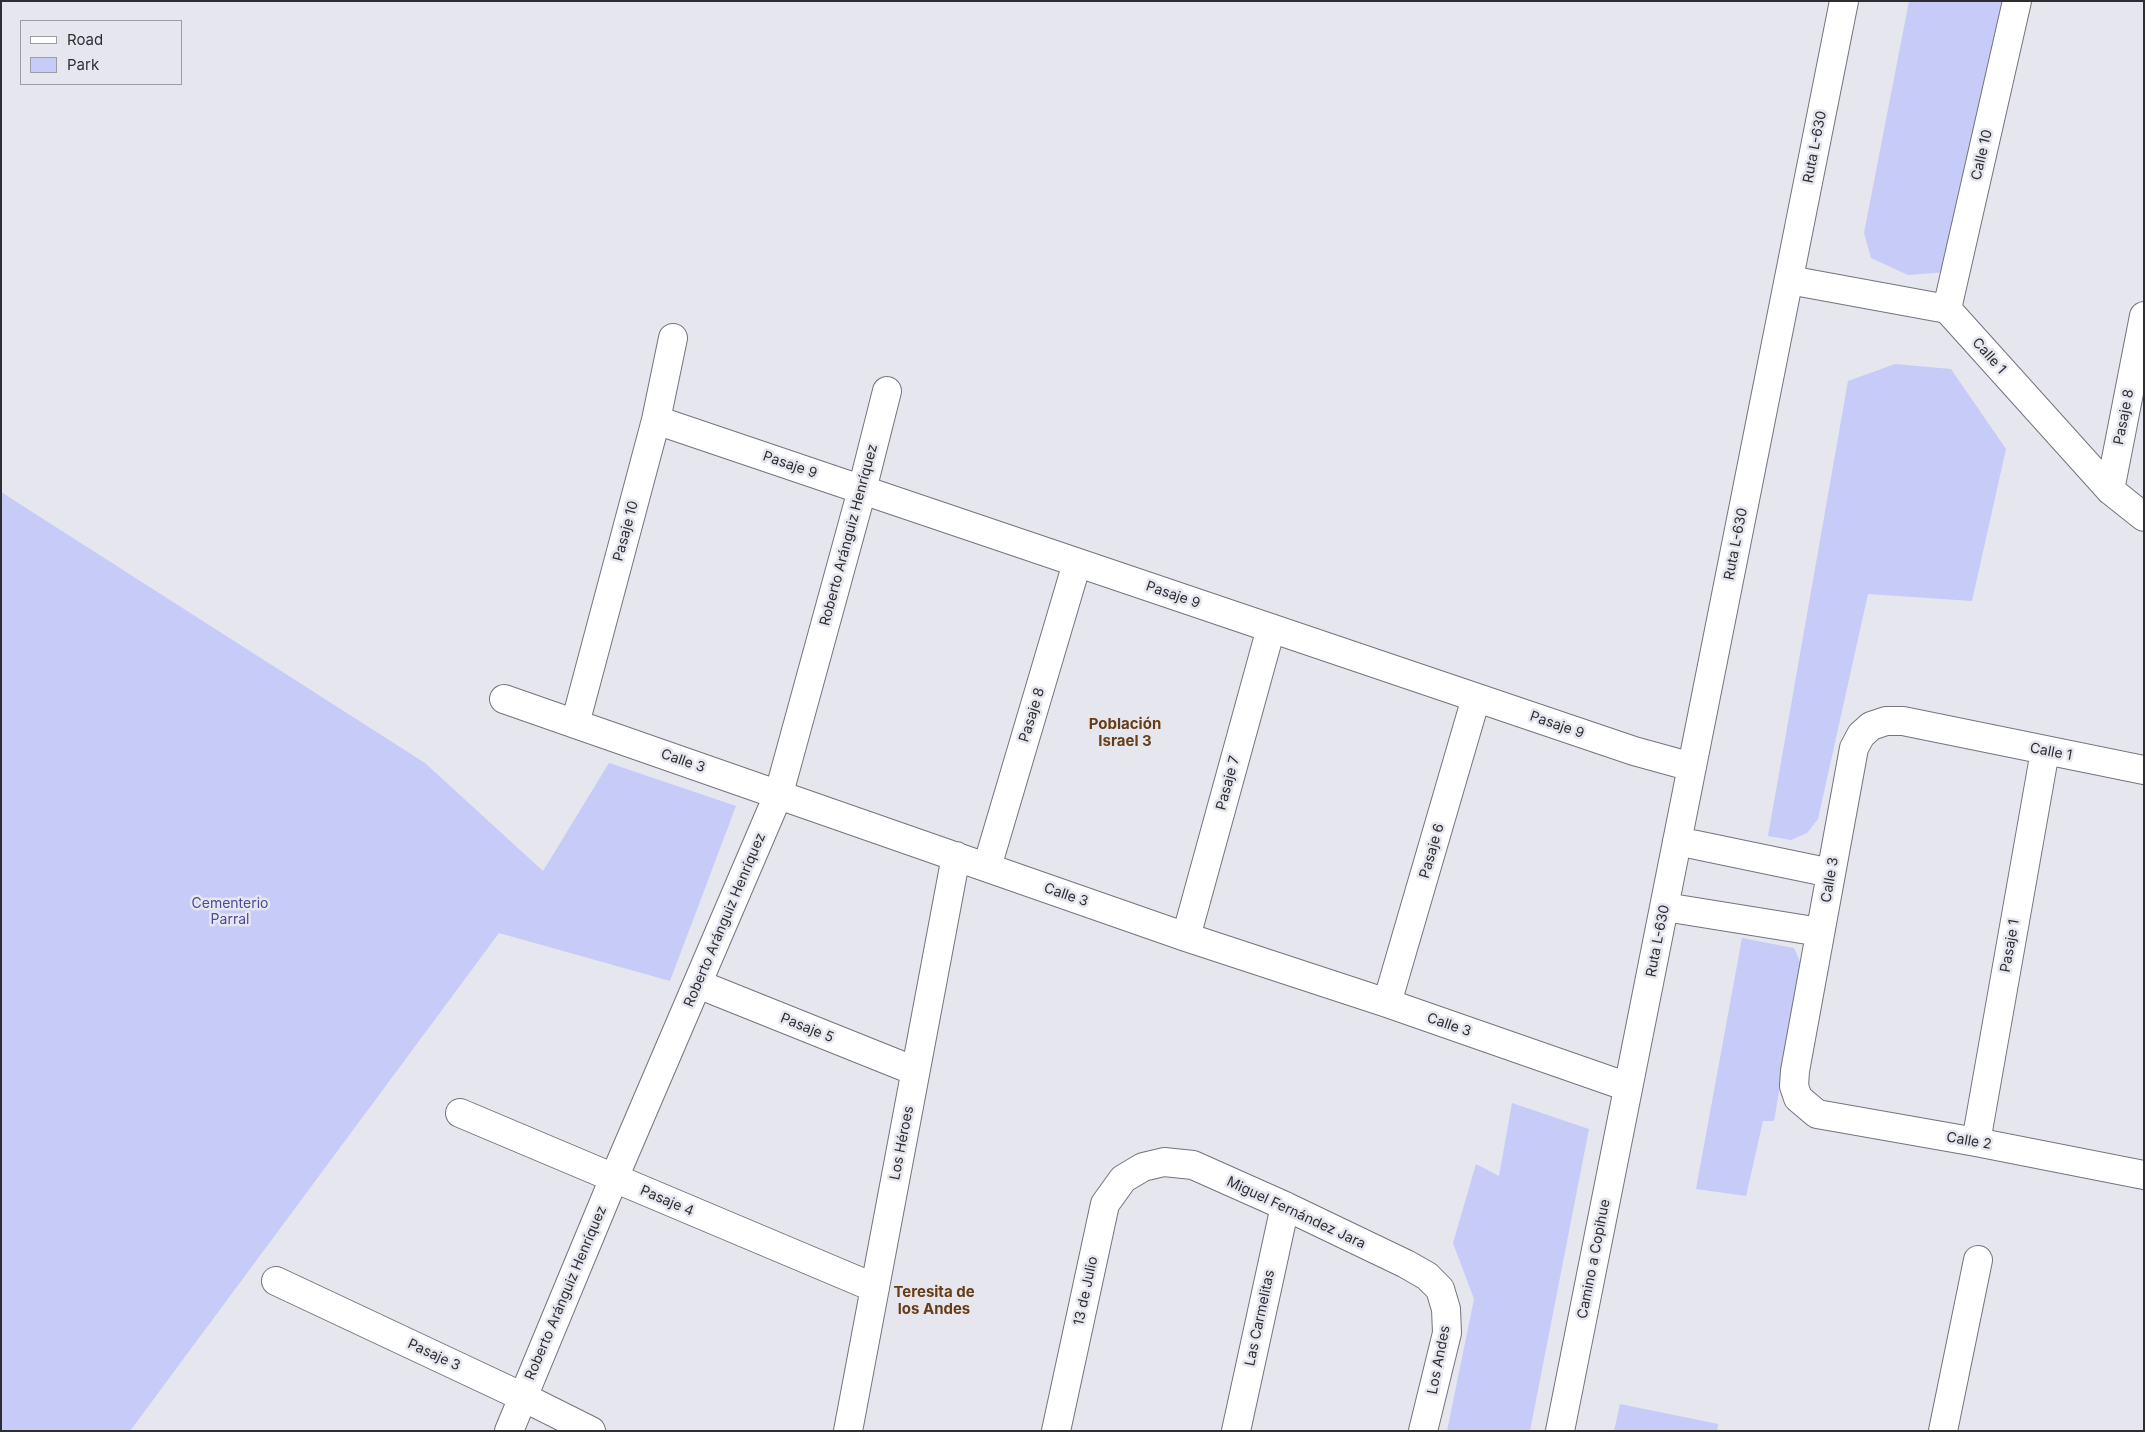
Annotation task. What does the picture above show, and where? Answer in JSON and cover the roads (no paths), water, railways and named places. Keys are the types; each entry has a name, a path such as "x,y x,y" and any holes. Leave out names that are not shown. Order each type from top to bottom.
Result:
{"street":[{"name":"Ruta L-630","path":"1628,1087 1844,1"},
{"name":"Calle 10","path":"1947,309 2017,1"},
{"path":"1789,280 1947,309"},
{"name":"Calle 1","path":"1947,309 2110,490 2144,517"},
{"name":"Pasaje 8","path":"2110,490 2144,316"},
{"name":"Pasaje 10","path":"575,724 656,420 673,338"},
{"name":"Roberto Aránguiz Henríquez","path":"509,1431 614,1178 779,794 887,391"},
{"name":"Pasaje 9","path":"656,420 1634,751 1692,767"},
{"name":"Pasaje 8","path":"987,867 1077,563"},
{"name":"Pasaje 7","path":"1186,937 1271,628"},
{"name":"Pasaje 6","path":"1387,1003 1476,698"},
{"name":"Calle 3","path":"504,699 1186,937 1387,1003 1628,1087"},
{"name":"Calle 1","path":"1871,726 1886,721 1903,721 2144,770"},
{"name":"Calle 3","path":"1798,1098 1794,1086 1795,1071 1854,748 1871,726"},
{"name":"Pasaje 1","path":"1976,1142 2045,751"},
{"path":"1677,841 1831,873"},
{"name":"Los Héroes","path":"848,1431 956,856"},
{"path":"1665,907 1820,932"},
{"name":"Pasaje 5","path":"698,984 915,1071"},
{"name":"Camino a Copihue","path":"1560,1431 1628,1087"},
{"name":"Calle 2","path":"1798,1098 1817,1114 1976,1142 2144,1175"},
{"name":"Pasaje 4","path":"460,1113 875,1288"},
{"name":"Miguel Fernández Jara","path":"1143,1167 1164,1162 1193,1165 1285,1206 1406,1264 1427,1276 1440,1289"},
{"name":"13 de Julio","path":"1056,1431 1105,1204 1122,1178 1143,1167"},
{"name":"Las Carmelitas","path":"1236,1431 1285,1206"},
{"path":"1943,1431 1978,1260"},
{"name":"Pasaje 3","path":"276,1280 523,1397 590,1431"},
{"name":"Los Andes","path":"1423,1431 1447,1333 1446,1309 1440,1289"}],"district":[{"name":"Población Israel 3","path":"1125,732"},
{"name":"Teresita de los Andes","path":"934,1300"}],"park label":[{"name":"Cementerio Parral","path":"230,912"}]}
